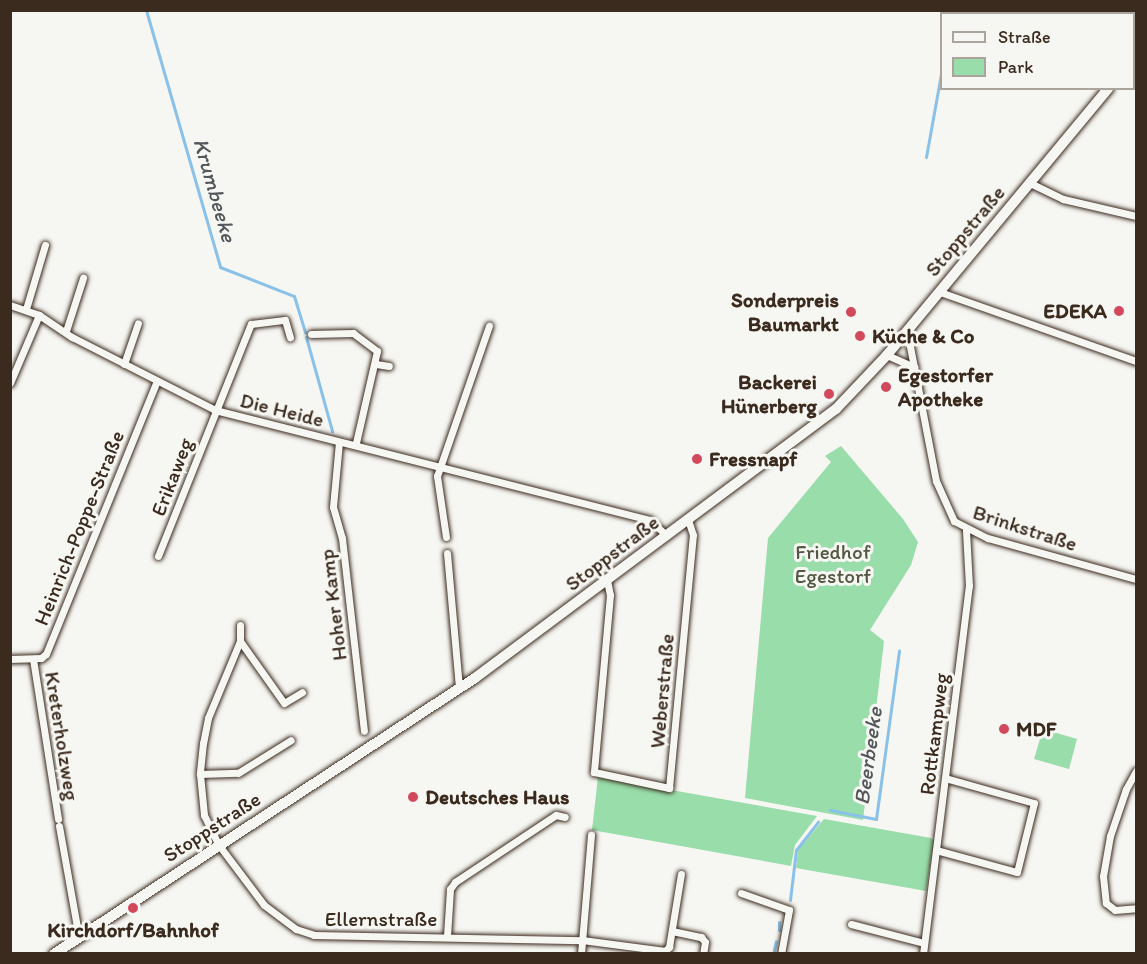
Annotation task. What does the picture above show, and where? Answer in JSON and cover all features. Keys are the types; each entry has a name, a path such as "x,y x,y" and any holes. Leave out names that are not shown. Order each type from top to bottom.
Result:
{"main road":[{"name":"Stoppstraße","path":"54,954 459,688 836,409 887,355 1107,90"}],"street":[{"path":"1030,183 1063,199 1137,216"},
{"path":"26,309 45,245"},
{"path":"66,331 84,278"},
{"path":"940,292 1137,361"},
{"name":"Die Heide","path":"10,305 39,315 124,364 215,410 339,442 356,443 650,520 667,536"},
{"path":"10,383 39,315"},
{"name":"Erikaweg","path":"158,556 250,324 285,320 290,337"},
{"path":"124,364 138,323"},
{"path":"446,537 440,466 489,326"},
{"name":"Brinkstraße","path":"907,331 940,495 954,521 966,530 1137,579"},
{"path":"311,334 353,333 377,351 376,364 356,443"},
{"path":"887,355 914,368"},
{"path":"376,364 389,366"},
{"name":"Heinrich-Poppe-Straße","path":"33,659 46,654 157,381"},
{"name":"Hoher Kamp","path":"339,442 333,507 342,538 364,731"},
{"name":"Weberstraße","path":"607,580 610,595 594,772 669,788 693,535 688,520"},
{"name":"Rottkampweg","path":"923,954 969,586 966,530"},
{"path":"447,553 459,688"},
{"path":"240,625 240,641 284,703 302,692"},
{"name":"Ellernstraße","path":"240,641 208,718 200,774 204,815 219,844 264,905 296,929 314,935 582,940 667,952 681,874"},
{"path":"10,659 33,659"},
{"name":"Kreterholzweg","path":"33,659 58,823 79,938"},
{"path":"200,774 238,773 291,740"},
{"path":"1137,771 1126,789 1110,836 1103,876 1106,903 1114,910 1137,908"},
{"path":"936,850 1017,872 1034,802 945,778"},
{"path":"447,936 450,889 454,882 556,815 565,817"},
{"path":"581,954 591,834"},
{"path":"741,893 789,910 781,954"},
{"path":"851,924 924,943"},
{"path":"672,931 701,937 705,942 703,954"}],"green space":[{"name":"Friedhof Egestorf","path":"841,446 903,519 918,542 911,565 870,630 884,641 863,820 745,798 768,538 831,462 825,456"},
{"path":"1043,729 1077,739 1069,769 1034,759"},
{"path":"598,777 817,816 795,845 791,866 592,830"},
{"path":"824,819 931,838 934,841 926,891 796,868 798,850"}],"waterway":[{"name":"Krumbeeke","path":"146,10 220,267 294,296 305,332"},
{"name":"Beerbeeke","path":"926,157 940,79"},
{"name":"Krumbeeke","path":"306,337 332,431"},
{"name":"Beerbeeke","path":"830,810 876,819 899,651"},
{"name":"Beerbeeke","path":"790,900 796,850 818,822"},
{"name":"Beerbeeke","path":"779,922 779,930"},
{"name":"Beerbeeke","path":"773,954 776,941"}],"place":[{"name":"EDEKA","path":"1119,311"},
{"name":"Sonderpreis Baumarkt","path":"851,312"},
{"name":"Küche & Co","path":"860,336"},
{"name":"Egestorfer Apotheke","path":"886,387"},
{"name":"Backerei Hünerberg","path":"829,394"},
{"name":"Fressnapf","path":"697,459"},
{"name":"MDF","path":"1004,729"},
{"name":"Deutsches Haus","path":"413,797"},
{"name":"Kirchdorf/Bahnhof","path":"133,908"}]}
